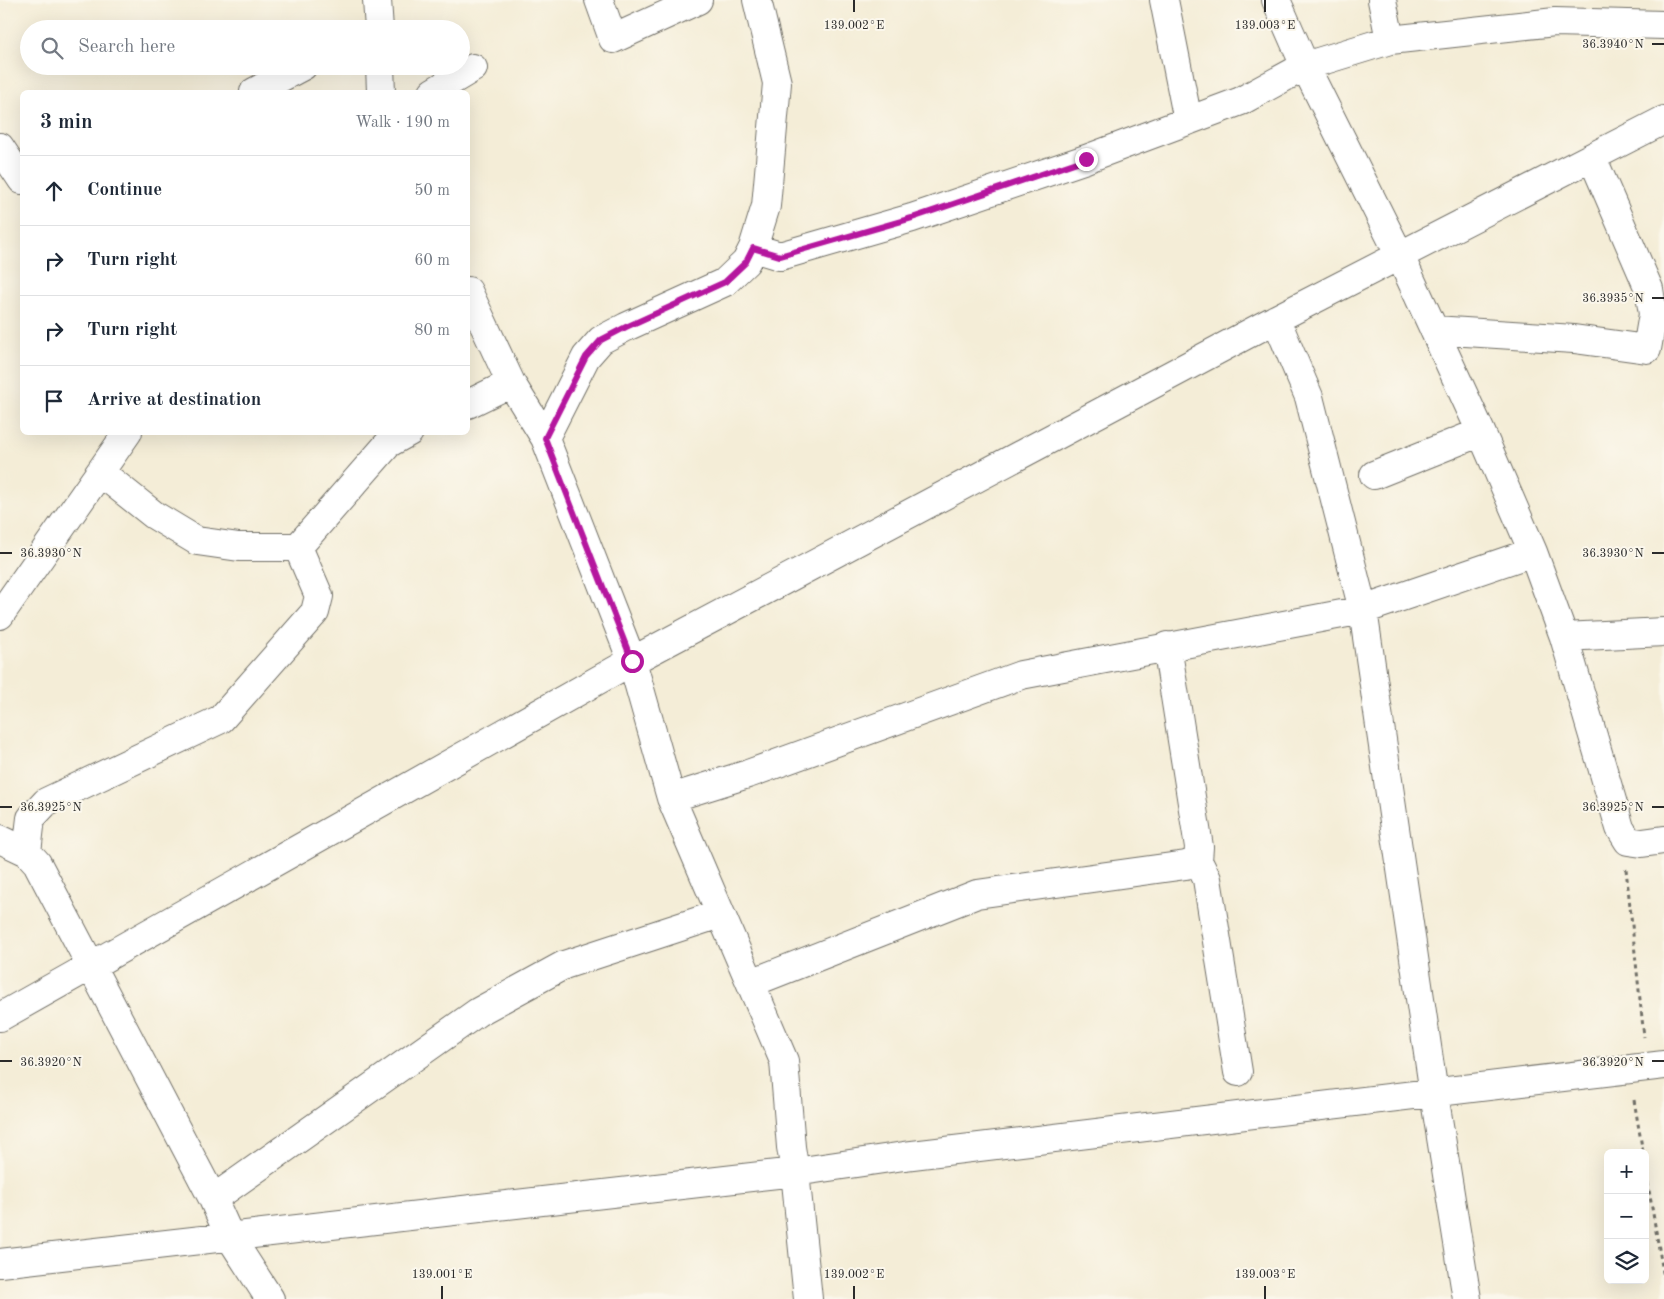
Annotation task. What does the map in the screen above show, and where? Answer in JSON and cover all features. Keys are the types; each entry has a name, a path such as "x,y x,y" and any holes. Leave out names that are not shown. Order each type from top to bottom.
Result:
{"street":[{"path":"600,0 613,39 698,0"},
{"path":"545,438 586,357 601,340 725,282 746,262 753,248 766,206 778,83 757,0"},
{"path":"1164,0 1188,121"},
{"path":"1276,0 1305,66 1400,256 1481,432 1533,552 1564,637 1620,828 1628,841 1642,843 1664,840"},
{"path":"1382,0 1390,40"},
{"path":"753,248 780,256 912,218 1086,159 1241,101 1305,66 1390,40 1555,22 1664,25"},
{"path":"258,90 286,75"},
{"path":"380,75 381,90"},
{"path":"436,90 461,75"},
{"path":"0,1017 632,661 1276,320 1664,120"},
{"path":"0,147 20,177"},
{"path":"1434,330 1574,339 1647,349 1652,314 1649,289 1592,157"},
{"path":"470,295 511,383 545,438 632,661 671,798 784,1061 791,1147 808,1299"},
{"path":"1276,320 1309,397 1363,610 1434,1094 1467,1299"},
{"path":"470,403 511,383"},
{"path":"1374,475 1481,432"},
{"path":"0,615 126,435"},
{"path":"100,472 154,515 197,541 239,547 298,547 389,443 404,435"},
{"path":"28,852 31,818 46,802 221,719 316,612 319,596 298,547"},
{"path":"671,798 748,774 1021,675 1363,610 1533,552"},
{"path":"1564,637 1664,632"},
{"path":"1167,646 1199,847 1198,861 1207,879 1238,1072"},
{"path":"0,839 28,852 37,863 214,1199 230,1237 270,1299"},
{"path":"751,983 977,894 1186,865 1198,861"},
{"path":"214,1199 478,1012 564,965 720,914"},
{"path":"0,1263 795,1172 904,1156 1664,1065"}],"path":[{"path":"1628,841 1624,859 1645,1042"},
{"path":"1634,1100 1642,1149"},
{"path":"1649,1190 1664,1278"}],"route":[{"path":"632,661 545,438 586,357 601,340 725,282 746,262 753,248 780,256 912,218 1086,159"}]}
